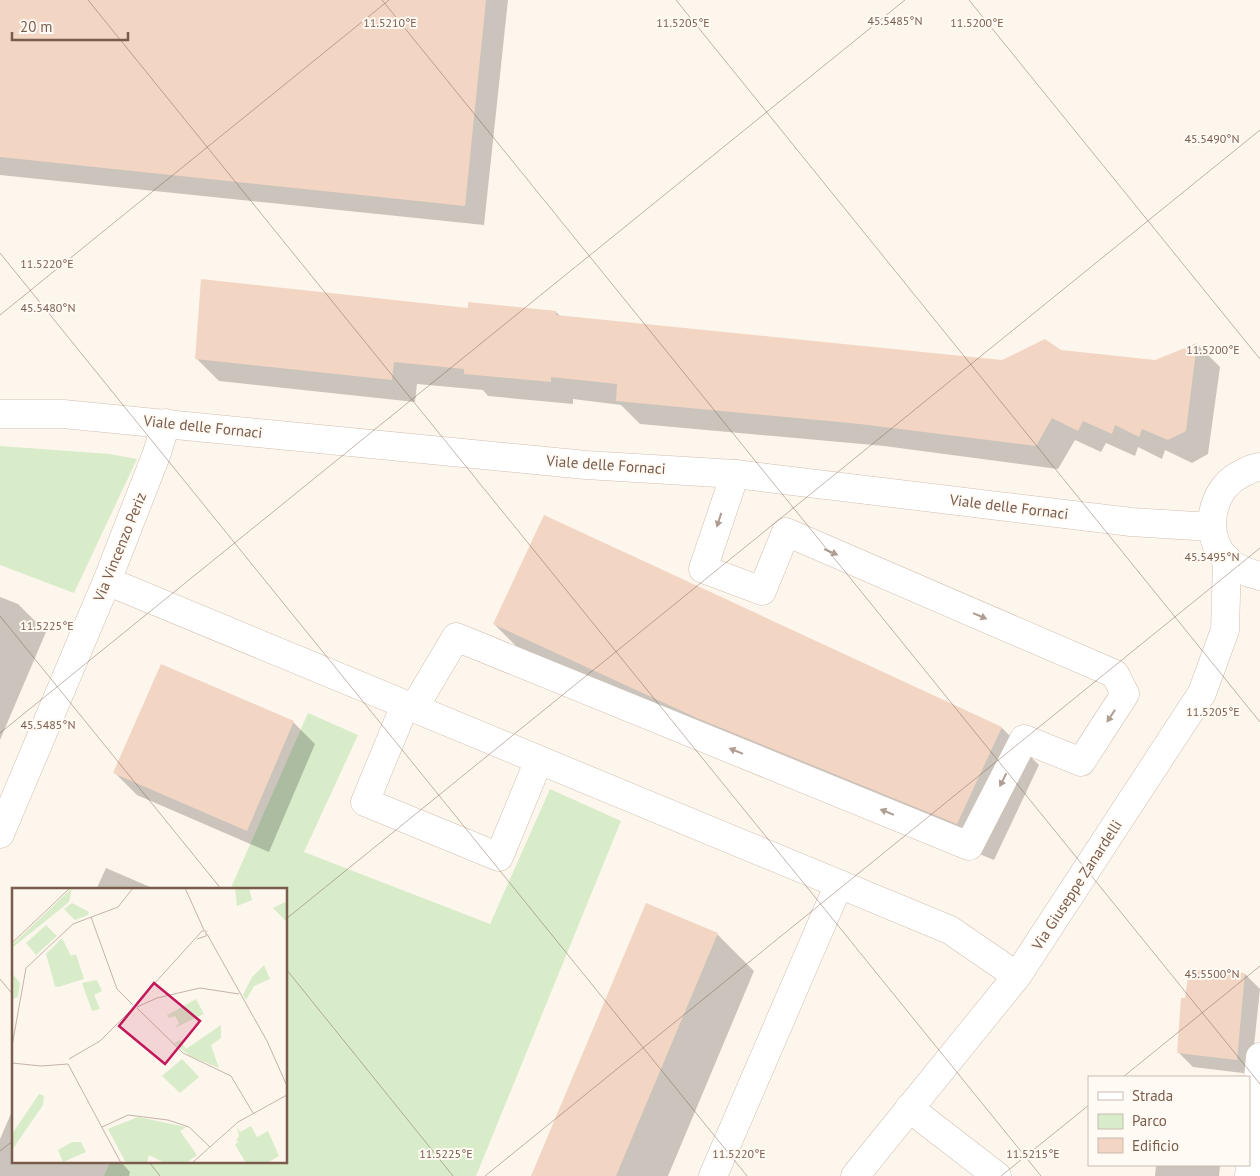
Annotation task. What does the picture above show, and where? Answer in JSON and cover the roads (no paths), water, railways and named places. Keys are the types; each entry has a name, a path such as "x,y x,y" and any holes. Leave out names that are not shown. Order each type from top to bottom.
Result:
{"street":[{"name":"Viale delle Fornaci","path":"0,414 63,414 586,465 735,474 1131,522 1212,527"},
{"name":"Via Vincenzo Periz","path":"0,834 107,581 157,453 166,423"},
{"path":"1260,467 1254,467 1231,480 1216,501 1212,527 1217,544 1227,559 1243,572 1260,576"},
{"path":"539,760 499,857 365,802 410,706 456,637 969,846 1024,739 1081,762 1125,694 1115,674 786,532 762,591 703,569 735,474"},
{"name":"Via Giuseppe Zanardelli","path":"855,1176 1017,976 1202,694 1226,630 1227,559"},
{"path":"107,581 950,930 1017,976"},
{"path":"713,1176 839,884"},
{"path":"1253,1166 1260,1057"},
{"path":"909,1108 997,1176"}]}
